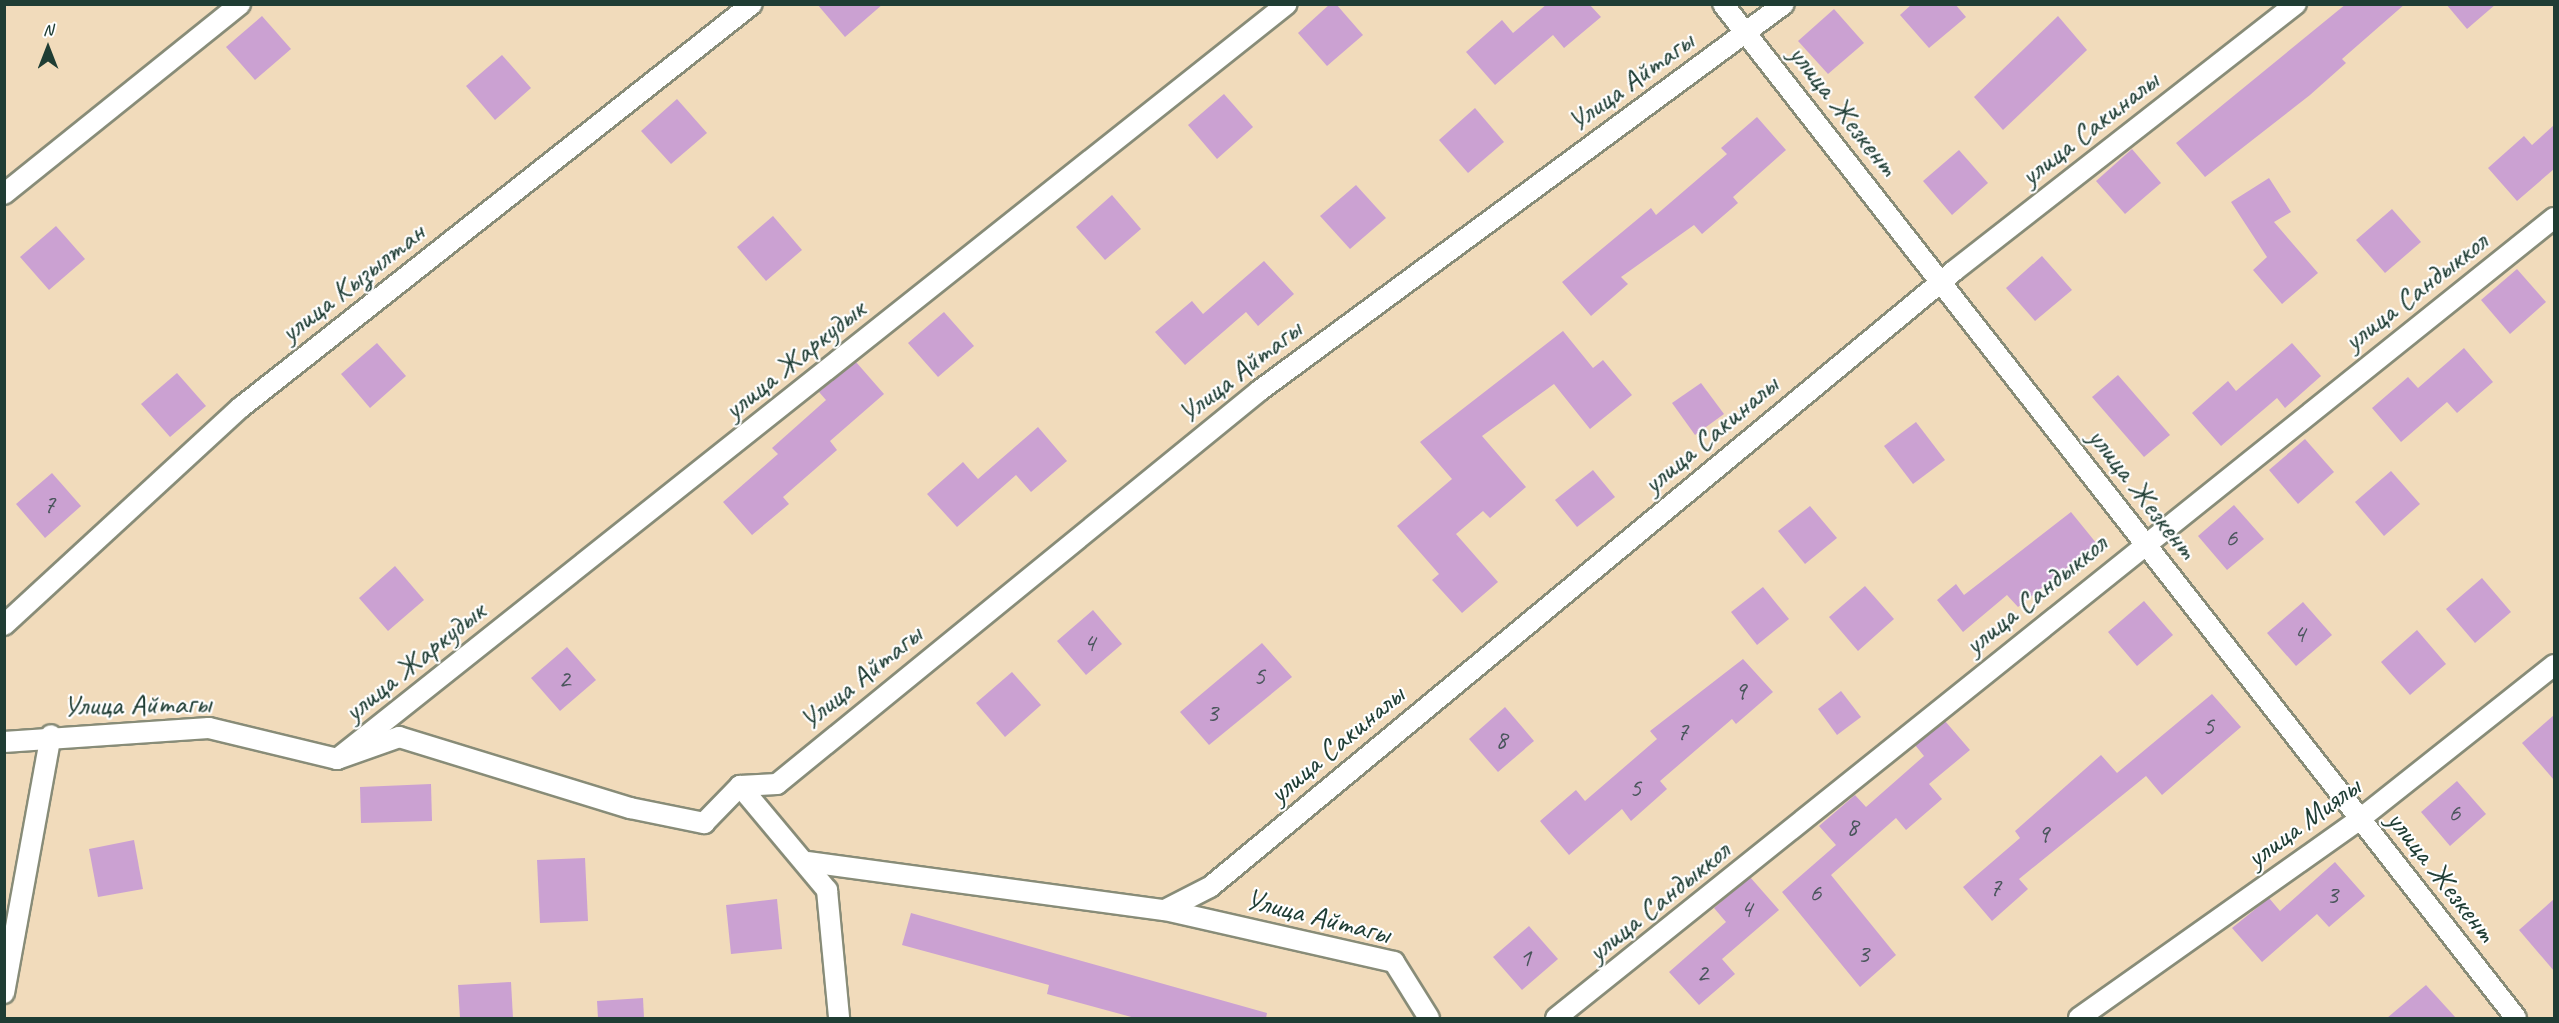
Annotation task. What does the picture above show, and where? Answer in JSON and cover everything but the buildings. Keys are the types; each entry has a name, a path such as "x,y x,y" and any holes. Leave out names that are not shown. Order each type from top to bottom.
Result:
{"street":[{"path":"4,194 240,4"},
{"name":"улица Кызылтан","path":"4,625 240,408 752,4"},
{"name":"улица Жаркудык","path":"337,759 1287,4"},
{"name":"улица Жезкент","path":"1723,4 2516,1018"},
{"name":"Улица Айтагы","path":"740,786 777,784 1259,391 1784,4"},
{"name":"улица Сакиналы","path":"1165,910 1210,887 1940,283 2296,4"},
{"name":"улица Сандыккол","path":"1556,1018 2144,543 2554,218"},
{"name":"улица Миялы","path":"2079,1018 2360,819 2554,665"},
{"name":"Улица Айтагы","path":"4,742 51,735 209,728 337,759"},
{"path":"4,993 51,735"},
{"path":"337,759 399,737 630,808 704,823 740,786 808,862 827,890 838,1018"},
{"name":"Улица Айтагы","path":"808,862 1165,910 1394,962 1429,1018"}]}
